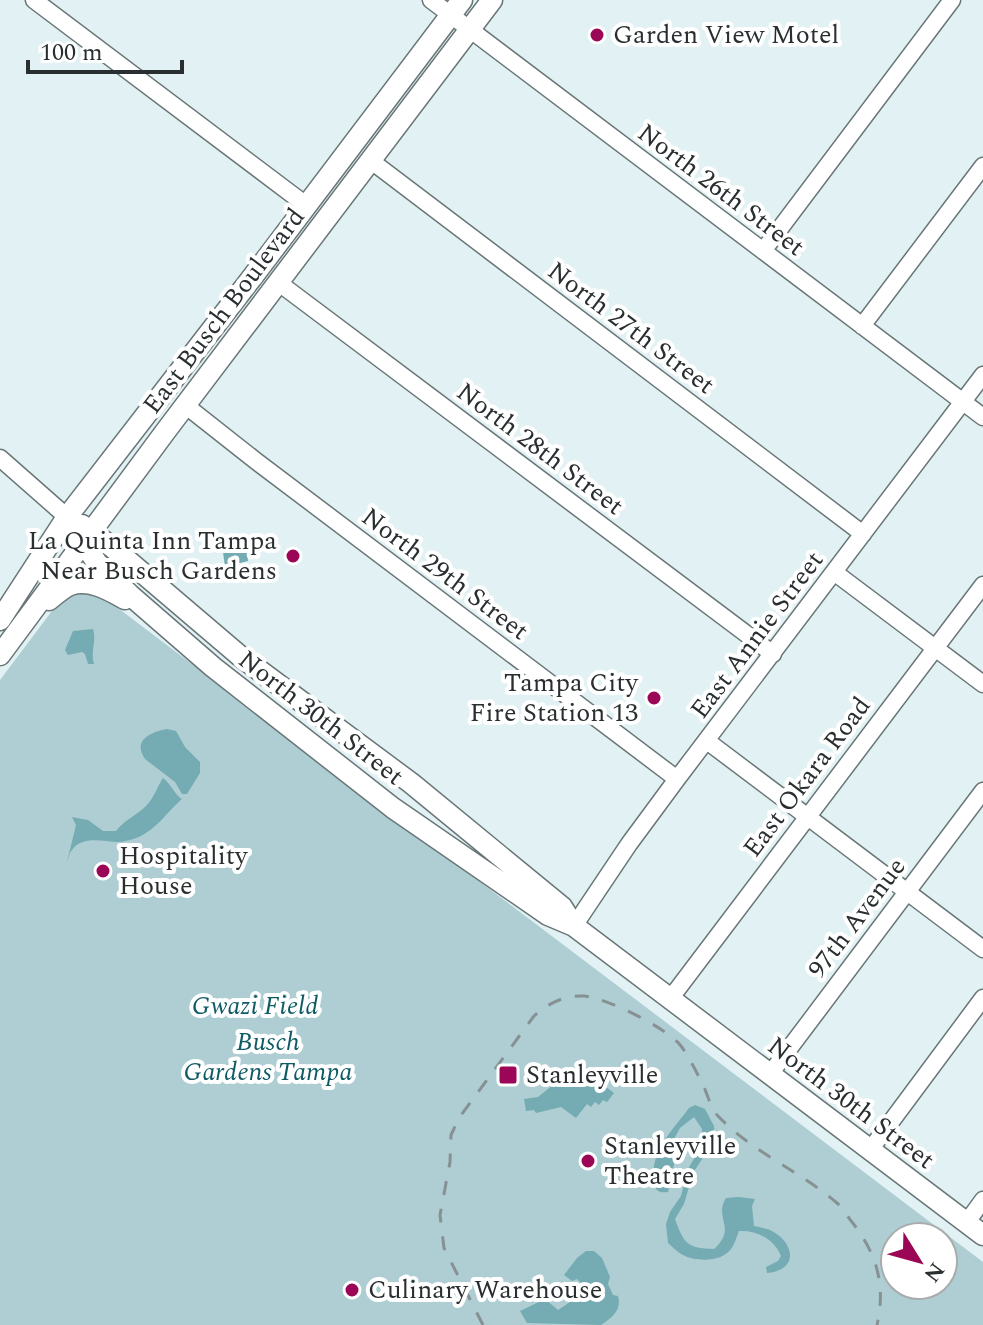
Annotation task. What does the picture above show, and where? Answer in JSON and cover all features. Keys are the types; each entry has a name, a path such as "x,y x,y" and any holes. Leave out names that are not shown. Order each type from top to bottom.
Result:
{"main road":[{"name":"East Busch Boulevard","path":"0,655 492,0"},
{"name":"East Busch Boulevard","path":"0,620 67,517 456,7"},
{"path":"279,283 275,270 310,223 311,215 306,205"},
{"name":"North 30th Street","path":"67,517 87,537 240,656 411,783 562,907 574,926"},
{"name":"North 30th Street","path":"87,537 97,563 157,618 213,667 393,808 548,915 574,926 975,1228"},
{"path":"33,611 70,585 80,583 101,586 157,618"}],"street":[{"path":"34,0 306,205"},
{"name":"North 26th Street","path":"431,0 456,7 469,29 983,417"},
{"path":"763,251 952,0"},
{"name":"North 27th Street","path":"370,160 863,534"},
{"path":"862,326 983,166"},
{"name":"North 28th Street","path":"279,283 773,654"},
{"name":"East Annie Street","path":"574,926 677,779 983,375"},
{"name":"North 29th Street","path":"185,405 677,779"},
{"name":"North 30th Street","path":"2,466 67,517"},
{"path":"834,572 983,684"},
{"name":"East Okara Road","path":"670,999 983,585"},
{"path":"707,741 983,949"},
{"name":"97th Avenue","path":"770,1074 983,791"},
{"path":"870,1150 983,998"},
{"path":"975,1228 983,1200"}],"green space":[{"name":"Busch Gardens Tampa","path":"84,590 106,599 929,1221 879,1221 879,1301 959,1301 959,1244 983,1262 983,1325 0,1325 0,680 61,599"}],"shaded area":[{"path":"247,551 248,561 225,567 223,552"},
{"path":"93,629 94,664 88,664 82,652 68,655 65,650 73,631"},
{"path":"167,729 176,731 185,747 200,762 200,773 187,794 182,794 175,782 145,759 142,752 145,738"},
{"path":"163,778 182,799 157,824 139,837 125,841 82,842 71,851 67,862 76,825 72,817 88,820 103,831 116,831 149,803"},
{"path":"582,1069 614,1093 607,1102 603,1100 599,1105 595,1102 591,1107 587,1104 576,1118 561,1107 536,1113 534,1110 526,1111 524,1099 538,1097 558,1081 567,1087"},
{"path":"695,1105 705,1109 714,1126 715,1139 693,1173 684,1204 675,1219 681,1234 692,1246 714,1249 724,1235 722,1212 726,1198 755,1199 752,1206 754,1226 777,1234 788,1247 789,1261 778,1271 767,1273 766,1267 778,1261 781,1256 778,1250 769,1240 752,1232 739,1231 729,1251 712,1259 688,1257 668,1243 666,1224 670,1212 681,1196 688,1169 702,1145 702,1129 694,1117 680,1128 673,1141 674,1165 668,1192 659,1191 655,1186 655,1161 669,1134 689,1108"},
{"path":"586,1251 594,1251 602,1258 610,1277 608,1284 613,1295 618,1296 619,1305 615,1313 601,1325 527,1323 520,1311 545,1299 558,1310 579,1296 582,1284 564,1275"}],"railway":[{"path":"483,1325 444,1248 440,1215 450,1162 451,1135 459,1118 534,1016 557,1001 584,996 621,1008 674,1039 690,1059 718,1116 731,1129 841,1207 868,1246 877,1270 880,1283 877,1325"}],"place":[{"name":"Garden View Motel","path":"597,35"},
{"name":"La Quinta Inn Tampa Near Busch Gardens","path":"293,556"},
{"name":"Tampa City Fire Station 13","path":"654,698"},
{"name":"Hospitality House","path":"103,871"},
{"name":"Stanleyville","path":"508,1075"},
{"name":"Stanleyville Theatre","path":"588,1161"},
{"name":"Culinary Warehouse","path":"352,1290"}],"park label":[{"name":"Gwazi Field","path":"255,1006"}]}
